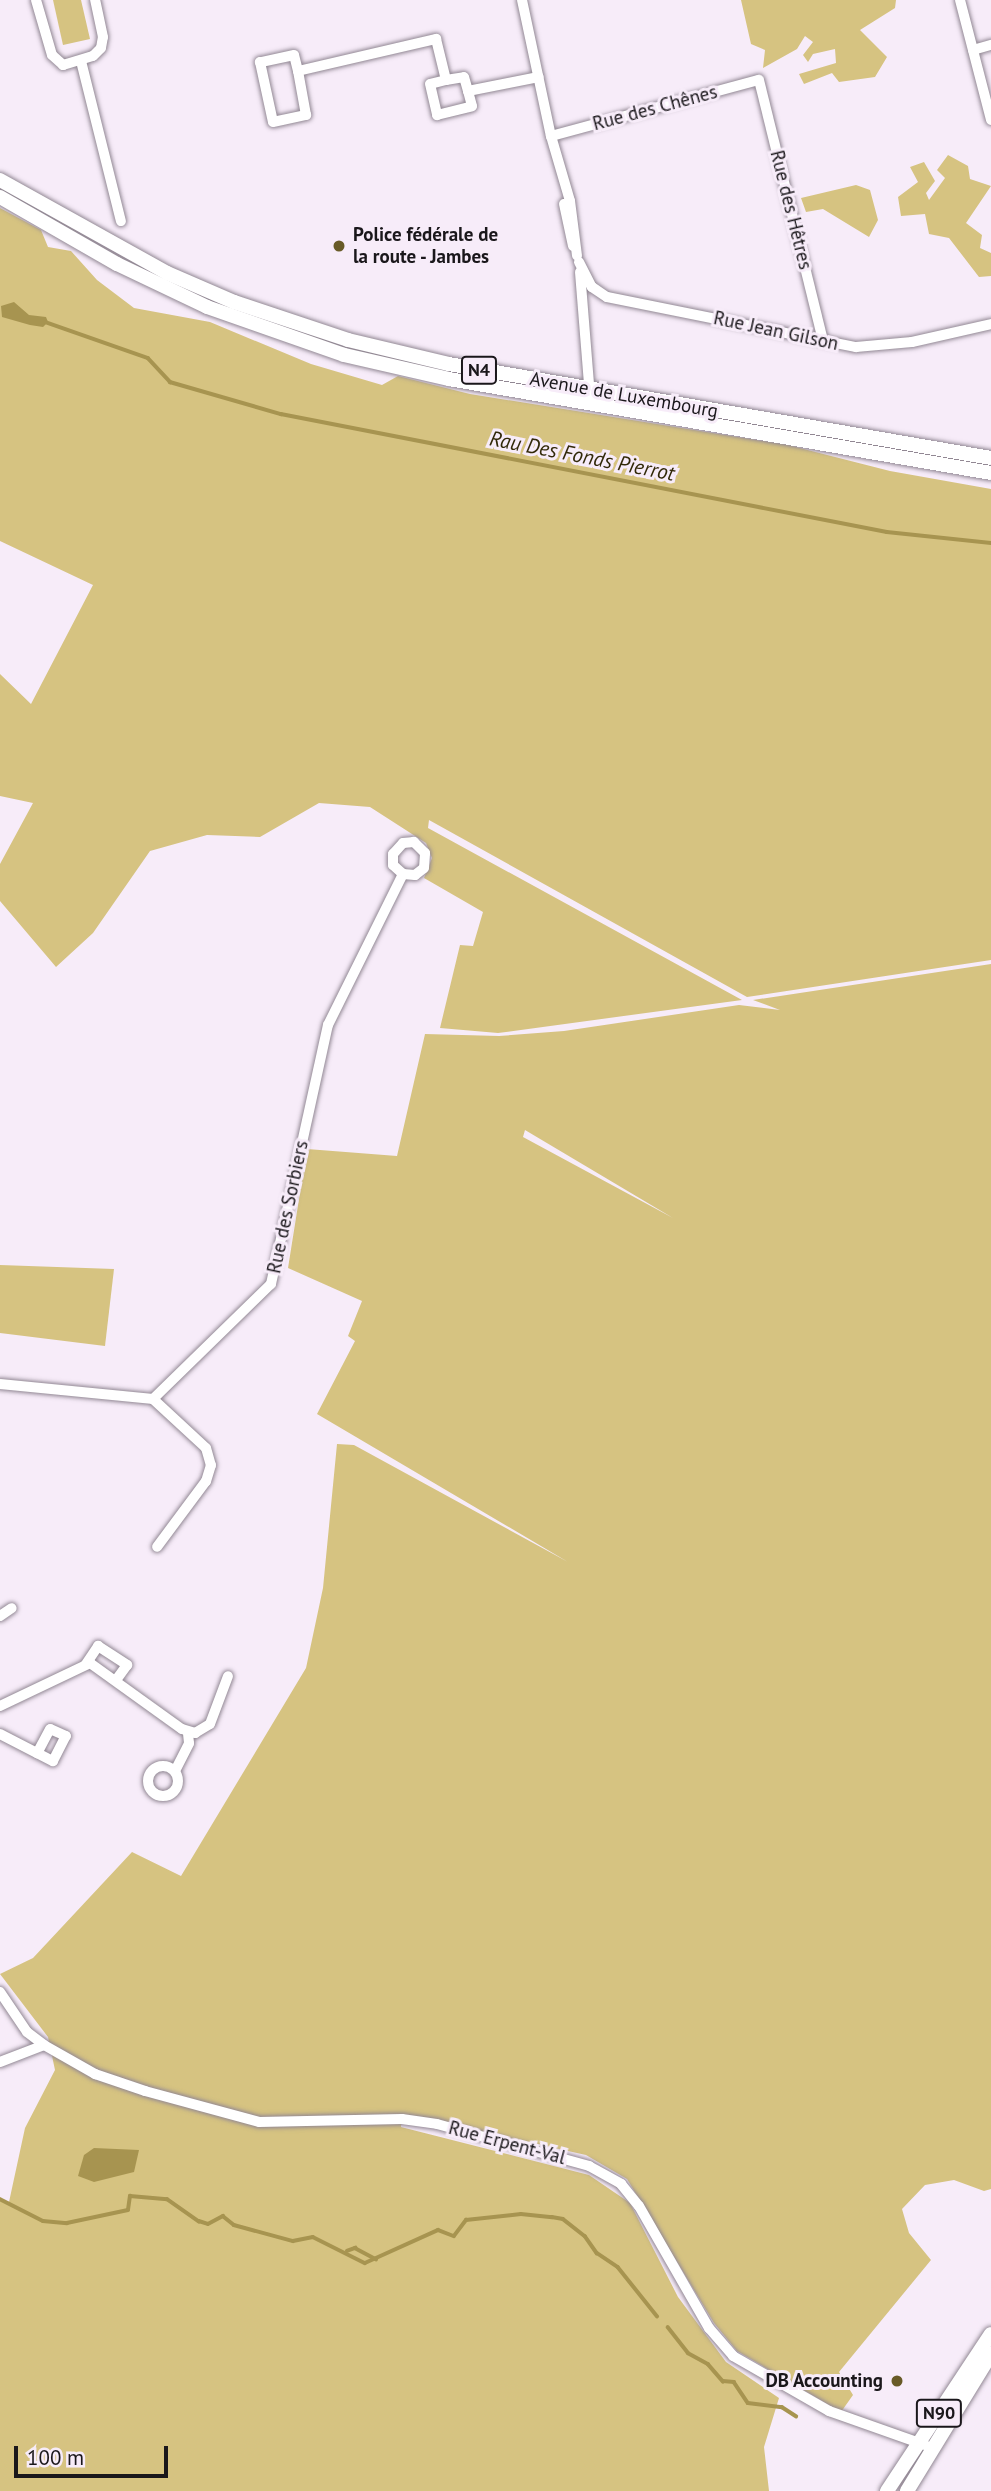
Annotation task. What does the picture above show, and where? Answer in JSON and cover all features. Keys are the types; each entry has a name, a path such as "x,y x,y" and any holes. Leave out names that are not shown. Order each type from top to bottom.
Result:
{"main road":[{"name":"Avenue de Luxembourg","path":"0,180 121,250 234,302 398,354 590,396 991,473"},
{"name":"Avenue de Luxembourg","path":"0,197 117,264 252,325 396,368 991,458"},
{"name":"N90","path":"887,2491 991,2334"},
{"name":"N90","path":"907,2491 991,2354"}],"street":[{"path":"36,0 56,62 80,61 93,56 103,42 95,0"},
{"path":"522,0 559,170 568,232 578,259 590,396"},
{"path":"960,0 991,120"},
{"path":"298,71 436,39 446,80"},
{"path":"973,50 991,45"},
{"path":"294,55 298,71 306,115 273,122 260,62 294,55"},
{"path":"80,61 121,220"},
{"path":"468,91 539,76"},
{"path":"464,77 468,91 472,106 437,115 430,84 464,77"},
{"name":"Rue des Chênes","path":"551,136 760,80"},
{"name":"Rue des Hêtres","path":"760,80 823,340"},
{"name":"Rue Jean Gilson","path":"578,259 592,287 607,297 856,347 884,346 991,324"},
{"name":"Rue des Sorbiers","path":"153,1399 271,1284 328,1025 403,874"},
{"path":"0,1384 153,1399 206,1448 211,1465 206,1481 157,1546"},
{"path":"0,1616 12,1608"},
{"path":"0,1706 86,1664 98,1646 127,1665 117,1679"},
{"path":"86,1664 117,1679 188,1733 203,1731 210,1724 228,1676"},
{"path":"175,1771 189,1743 188,1733"},
{"path":"0,1734 37,1753"},
{"name":"Rue Erpent-Val","path":"0,1992 27,2032 44,2045 95,2074 259,2122 402,2119 589,2166 621,2184 639,2206 709,2328 733,2356 829,2411 934,2448"},
{"path":"0,2062 44,2045"}],"shaded area":[{"path":"53,0 81,0 90,39 63,45"},
{"path":"741,0 896,0 895,8 860,30 887,57 875,77 839,82 832,73 804,84 799,74 836,63 835,49 813,54 808,62 803,55 813,42 805,36 797,49 763,68 765,50 751,44"},
{"path":"948,155 968,166 970,179 991,186 966,223 982,235 980,248 991,253 991,276 979,277 949,238 929,234 925,214 901,216 898,197 918,182 910,167 924,162 935,181 926,193 929,200 945,178 937,170"},
{"path":"856,185 870,190 878,220 869,237 823,209 806,212 801,198"},
{"path":"0,208 41,230 48,247 71,251 97,280 134,308 210,322 311,364 382,385 398,376 470,394 788,445 890,471 991,489 991,960 747,997 429,820 428,828 742,1000 498,1033 440,1028 460,945 473,946 483,912 424,878 432,858 426,843 370,807 319,803 260,837 207,835 150,851 93,933 56,967 0,901 0,864 33,803 0,796 0,674 31,704 93,585 0,541"},
{"path":"14,302 29,315 46,317 48,322 43,327 2,317 1,306"},
{"path":"991,964 991,2189 984,2191 954,2180 925,2185 902,2209 909,2233 931,2260 839,2372 853,2395 841,2412 737,2351 714,2323 627,2179 586,2155 401,2114 401,2127 589,2175 630,2203 678,2297 726,2362 779,2398 764,2447 769,2491 0,2491 0,2199 9,2202 25,2128 55,2070 48,2037 0,1974 33,1958 132,1852 181,1876 306,1668 323,1588 337,1444 354,1445 568,1562 317,1414 355,1341 348,1336 362,1301 288,1268 307,1149 397,1156 425,1034 499,1036 564,1031 739,1005 780,1010 753,1000","holes":["525,1130 673,1218 523,1137"]},
{"path":"0,1265 114,1269 105,1346 0,1333"},
{"path":"94,2148 139,2150 134,2172 94,2182 78,2176 84,2155"}],"waterway":[{"name":"Rau Des Fonds Pierrot","path":"45,322 148,358 170,382 281,414 887,532 991,543"},
{"path":"0,2199 43,2221 67,2223 128,2210 130,2196 167,2199 199,2221 208,2224 223,2216 234,2225 293,2241 313,2237 365,2263 438,2230 454,2236 466,2220 521,2214 552,2217 563,2219 585,2236 597,2253 618,2267 657,2316"},
{"path":"347,2251 355,2248 376,2259"},
{"path":"668,2327 688,2353 708,2364 723,2381 734,2382 748,2403 782,2407 796,2416"}],"place":[{"name":"Police fédérale de la route - Jambes","path":"339,246"},
{"name":"DB Accounting","path":"897,2381"}]}
